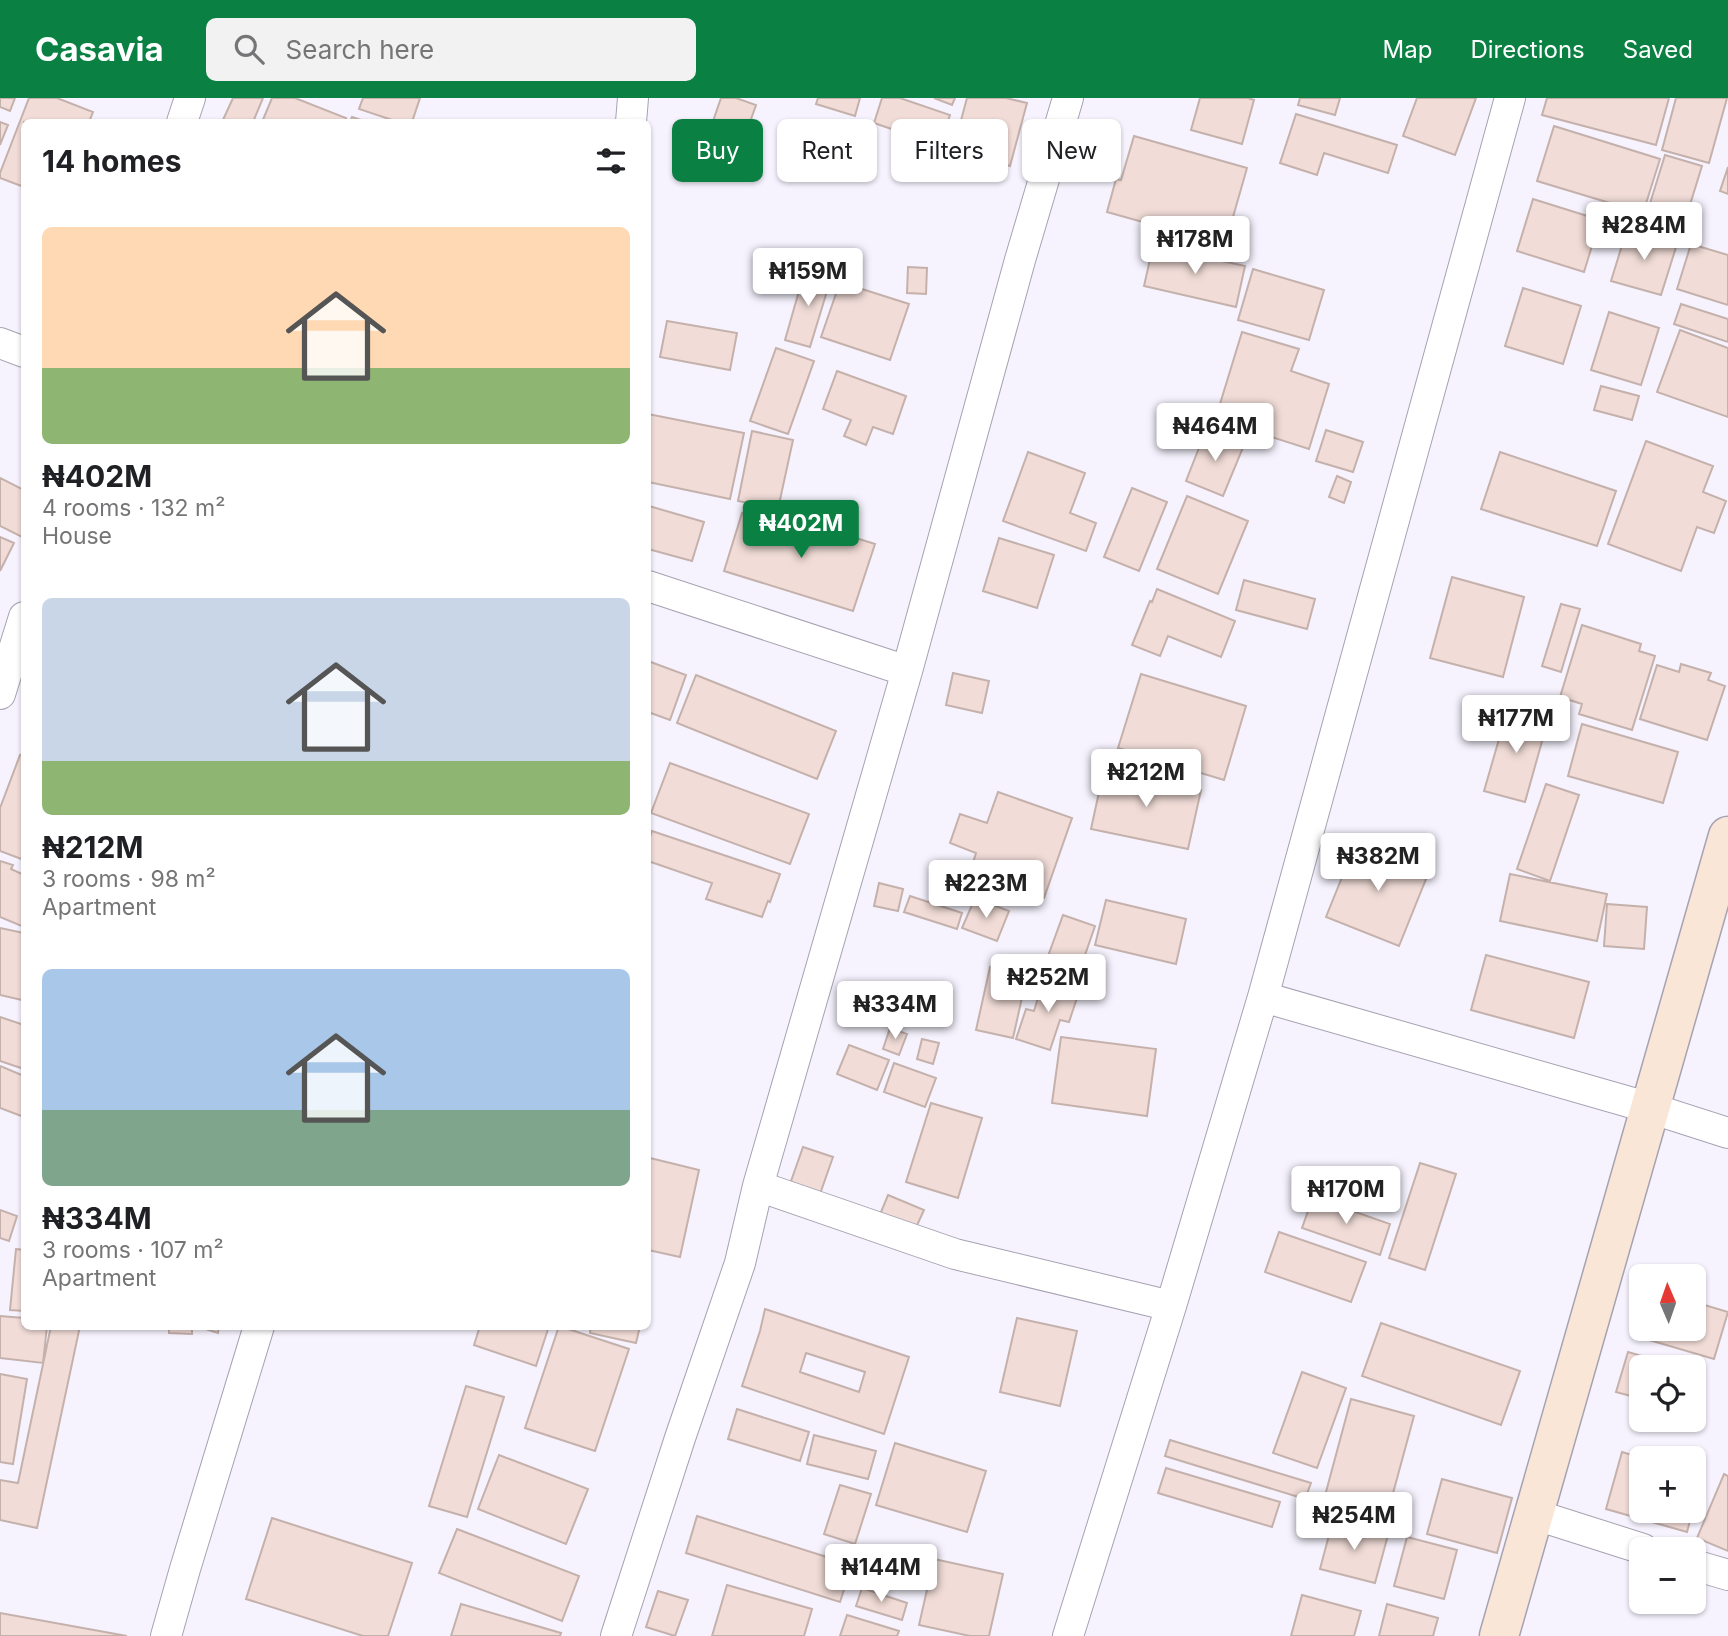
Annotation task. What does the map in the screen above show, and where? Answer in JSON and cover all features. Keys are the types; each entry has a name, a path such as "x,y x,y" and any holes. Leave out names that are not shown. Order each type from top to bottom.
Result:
{"street":[{"path":"631,119 633,98"},
{"path":"616,1636 740,1263 758,1186 907,671 1020,260 1068,98"},
{"path":"1068,1636 1171,1306 1263,997 1510,98"},
{"path":"0,343 21,351"},
{"path":"651,587 907,671"},
{"path":"0,694 21,627"},
{"path":"1499,1636 1728,836"},
{"path":"1263,997 1728,1133"},
{"path":"758,1186 955,1254 1171,1306"},
{"path":"166,1636 258,1330"},
{"path":"1533,1514 1629,1545"},
{"path":"1706,1568 1728,1575"}],"building":[{"path":"0,98 15,98 10,111 0,107"},
{"path":"29,98 57,98 93,112 90,119 21,119 21,186 0,178 0,173"},
{"path":"233,98 263,98 254,119 223,119"},
{"path":"272,98 295,98 346,118 346,119 263,119"},
{"path":"363,98 420,98 413,119 389,119 359,109"},
{"path":"721,98 736,98 756,105 751,119 714,119"},
{"path":"818,98 860,98 855,116 816,104"},
{"path":"882,98 900,98 950,115 949,119 891,119 891,129 877,124 875,119"},
{"path":"934,98 955,98 952,105"},
{"path":"967,98 1006,98 1027,103 1010,166 1008,119 961,119"},
{"path":"1200,98 1254,100 1242,144 1191,130"},
{"path":"1300,98 1340,98 1335,115 1298,105"},
{"path":"1417,98 1476,98 1455,155 1403,136"},
{"path":"1547,98 1669,98 1656,145 1542,115"},
{"path":"1676,98 1727,98 1709,163 1662,150"},
{"path":"1296,114 1397,145 1388,173 1324,153 1317,175 1280,163"},
{"path":"0,122 8,125 0,145"},
{"path":"1554,126 1660,159 1643,213 1537,181"},
{"path":"1134,136 1247,168 1225,245 1107,212 1115,182 1121,180"},
{"path":"1665,155 1702,166 1680,237 1643,226"},
{"path":"1728,167 1728,194 1720,191"},
{"path":"1533,199 1600,220 1584,272 1517,251"},
{"path":"1627,229 1677,244 1661,295 1611,281"},
{"path":"1691,244 1728,255 1728,305 1677,289"},
{"path":"1153,246 1245,266 1236,307 1144,286"},
{"path":"908,267 927,268 926,294 907,293"},
{"path":"1253,269 1324,290 1309,340 1238,320"},
{"path":"805,270 831,278 810,347 785,340"},
{"path":"840,282 909,304 890,360 821,337"},
{"path":"1523,288 1581,306 1563,364 1505,346"},
{"path":"1681,304 1728,319 1728,342 1674,324"},
{"path":"1609,312 1659,328 1641,385 1591,370"},
{"path":"667,321 737,333 730,370 660,357"},
{"path":"1680,330 1728,348 1728,417 1657,392"},
{"path":"1242,332 1299,349 1291,371 1329,384 1309,449 1216,417"},
{"path":"776,348 814,361 788,434 750,421"},
{"path":"837,371 906,396 893,434 873,427 866,445 844,436 851,420 823,409"},
{"path":"1601,386 1639,396 1632,420 1594,410"},
{"path":"651,415 744,433 730,499 651,483"},
{"path":"1206,430 1244,445 1223,496 1186,481"},
{"path":"1326,430 1363,442 1353,472 1316,461"},
{"path":"752,431 793,440 778,509 738,501"},
{"path":"1646,441 1713,466 1703,492 1726,501 1714,533 1697,527 1681,571 1608,544"},
{"path":"1028,452 1085,473 1070,513 1096,523 1086,551 1003,521"},
{"path":"1500,452 1616,491 1597,546 1481,509"},
{"path":"1337,476 1351,482 1344,503 1329,497"},
{"path":"0,478 21,488 21,536 0,526"},
{"path":"1132,488 1167,502 1139,571 1104,557"},
{"path":"1187,496 1248,521 1218,594 1157,569"},
{"path":"651,507 704,522 692,561 651,550"},
{"path":"742,513 812,534 814,525 875,544 853,611 724,571"},
{"path":"0,537 14,543 0,571"},
{"path":"999,538 1054,555 1037,608 983,591"},
{"path":"1452,577 1524,597 1503,677 1430,658"},
{"path":"1244,580 1315,599 1307,629 1236,610"},
{"path":"1157,589 1235,621 1221,657 1168,636 1160,656 1132,645"},
{"path":"1561,604 1580,609 1561,672 1542,666"},
{"path":"1582,625 1641,644 1639,651 1655,656 1632,730 1579,714 1582,704 1560,697"},
{"path":"651,662 686,675 670,720 651,713"},
{"path":"1681,664 1711,673 1708,680 1725,686 1707,740 1640,719 1657,665 1679,672"},
{"path":"953,673 989,681 982,713 946,705"},
{"path":"1141,674 1246,706 1224,780 1118,748"},
{"path":"696,675 836,731 817,779 677,723"},
{"path":"1508,708 1548,720 1525,802 1484,791"},
{"path":"1582,724 1678,752 1663,803 1568,776"},
{"path":"20,755 21,859 0,851 0,808"},
{"path":"670,763 809,814 790,864 651,813"},
{"path":"1104,769 1201,790 1188,849 1091,829"},
{"path":"1546,784 1579,795 1550,881 1517,869"},
{"path":"998,792 1072,818 1044,898 970,872 976,853 950,843 960,814 987,823"},
{"path":"652,831 780,874 762,917 706,899 712,883 651,862"},
{"path":"1357,840 1430,869 1399,946 1326,917"},
{"path":"0,861 13,865 11,869 21,874 21,926 0,917"},
{"path":"1510,874 1607,894 1597,941 1500,921"},
{"path":"879,883 903,889 898,911 874,906"},
{"path":"910,896 962,913 957,929 904,912"},
{"path":"975,898 1009,911 997,941 962,928"},
{"path":"1106,900 1186,919 1176,964 1095,945"},
{"path":"1607,904 1647,907 1644,949 1604,946"},
{"path":"1063,915 1095,926 1076,981 1043,970"},
{"path":"0,928 21,932 21,1000 0,995"},
{"path":"1486,955 1589,982 1574,1038 1471,1010"},
{"path":"990,967 1027,975 1013,1038 976,1030"},
{"path":"1044,978 1080,989 1069,1022 1060,1020 1050,1050 1016,1039 1026,1009 1034,1011"},
{"path":"0,1017 21,1024 21,1068 0,1061"},
{"path":"890,1028 907,1034 899,1055 883,1049"},
{"path":"1061,1037 1156,1049 1147,1116 1052,1103"},
{"path":"922,1039 939,1043 933,1064 917,1059"},
{"path":"849,1045 889,1060 877,1090 837,1074"},
{"path":"894,1063 936,1078 925,1107 884,1092"},
{"path":"0,1066 21,1075 21,1116 0,1108"},
{"path":"931,1103 982,1118 958,1198 906,1182"},
{"path":"803,1147 833,1157 820,1194 790,1184"},
{"path":"651,1158 699,1170 680,1257 651,1251"},
{"path":"1420,1163 1456,1174 1425,1270 1389,1258"},
{"path":"888,1195 924,1210 914,1232 879,1217"},
{"path":"1313,1197 1390,1224 1380,1255 1302,1228"},
{"path":"0,1210 17,1216 9,1241 0,1238"},
{"path":"1279,1232 1366,1262 1351,1302 1265,1272"},
{"path":"16,1249 21,1250 21,1311 10,1310"},
{"path":"1706,1305 1728,1312 1714,1359 1653,1341 1706,1341"},
{"path":"765,1309 909,1357 884,1434 742,1386","holes":["806,1353 865,1372 859,1392 800,1372"]},
{"path":"0,1316 21,1318 21,1330 47,1330 43,1363 0,1358"},
{"path":"1017,1318 1077,1331 1060,1406 1000,1392"},
{"path":"1381,1323 1520,1371 1501,1425 1362,1376"},
{"path":"50,1330 79,1330 37,1528 0,1520 0,1480 18,1483"},
{"path":"169,1330 192,1330 192,1334 169,1333"},
{"path":"479,1330 548,1330 536,1366 474,1345"},
{"path":"558,1330 571,1330 629,1349 595,1451 525,1428"},
{"path":"590,1330 639,1330 636,1343 590,1333"},
{"path":"1628,1352 1638,1355 1629,1355 1629,1396 1616,1392"},
{"path":"1302,1372 1346,1388 1317,1468 1273,1453"},
{"path":"0,1374 27,1379 13,1464 0,1462"},
{"path":"466,1386 504,1397 467,1517 429,1506"},
{"path":"1351,1399 1414,1416 1386,1519 1323,1503"},
{"path":"737,1409 809,1432 800,1461 728,1439"},
{"path":"814,1435 876,1451 868,1479 807,1464"},
{"path":"1170,1440 1311,1483 1305,1499 1165,1456"},
{"path":"895,1443 986,1471 967,1532 876,1505"},
{"path":"1622,1452 1629,1454 1629,1516 1606,1509"},
{"path":"499,1455 588,1489 566,1544 478,1509"},
{"path":"1166,1468 1280,1502 1272,1527 1158,1493"},
{"path":"1724,1474 1728,1476 1728,1551 1706,1542 1706,1537 1697,1537 1703,1523 1706,1523 1706,1517"},
{"path":"1442,1479 1512,1498 1497,1553 1427,1534"},
{"path":"840,1485 871,1494 855,1544 824,1534"},
{"path":"697,1516 852,1565 840,1602 686,1553"},
{"path":"272,1518 412,1563 388,1636 363,1636 246,1599"},
{"path":"1333,1520 1388,1535 1375,1583 1320,1569"},
{"path":"1655,1523 1689,1523 1687,1532"},
{"path":"457,1529 579,1576 562,1621 439,1573"},
{"path":"1407,1537 1457,1550 1444,1599 1394,1586"},
{"path":"934,1559 1003,1574 989,1636 970,1636 919,1625"},
{"path":"727,1585 812,1609 804,1636 712,1636"},
{"path":"862,1588 907,1603 902,1620 856,1606"},
{"path":"658,1591 688,1600 675,1636 646,1627"},
{"path":"1302,1595 1361,1611 1354,1636 1291,1636"},
{"path":"461,1604 561,1633 560,1636 451,1636"},
{"path":"1387,1604 1438,1618 1433,1636 1379,1636"},
{"path":"0,1613 127,1636 0,1636"},
{"path":"847,1615 899,1631 897,1636 840,1636"}]}
